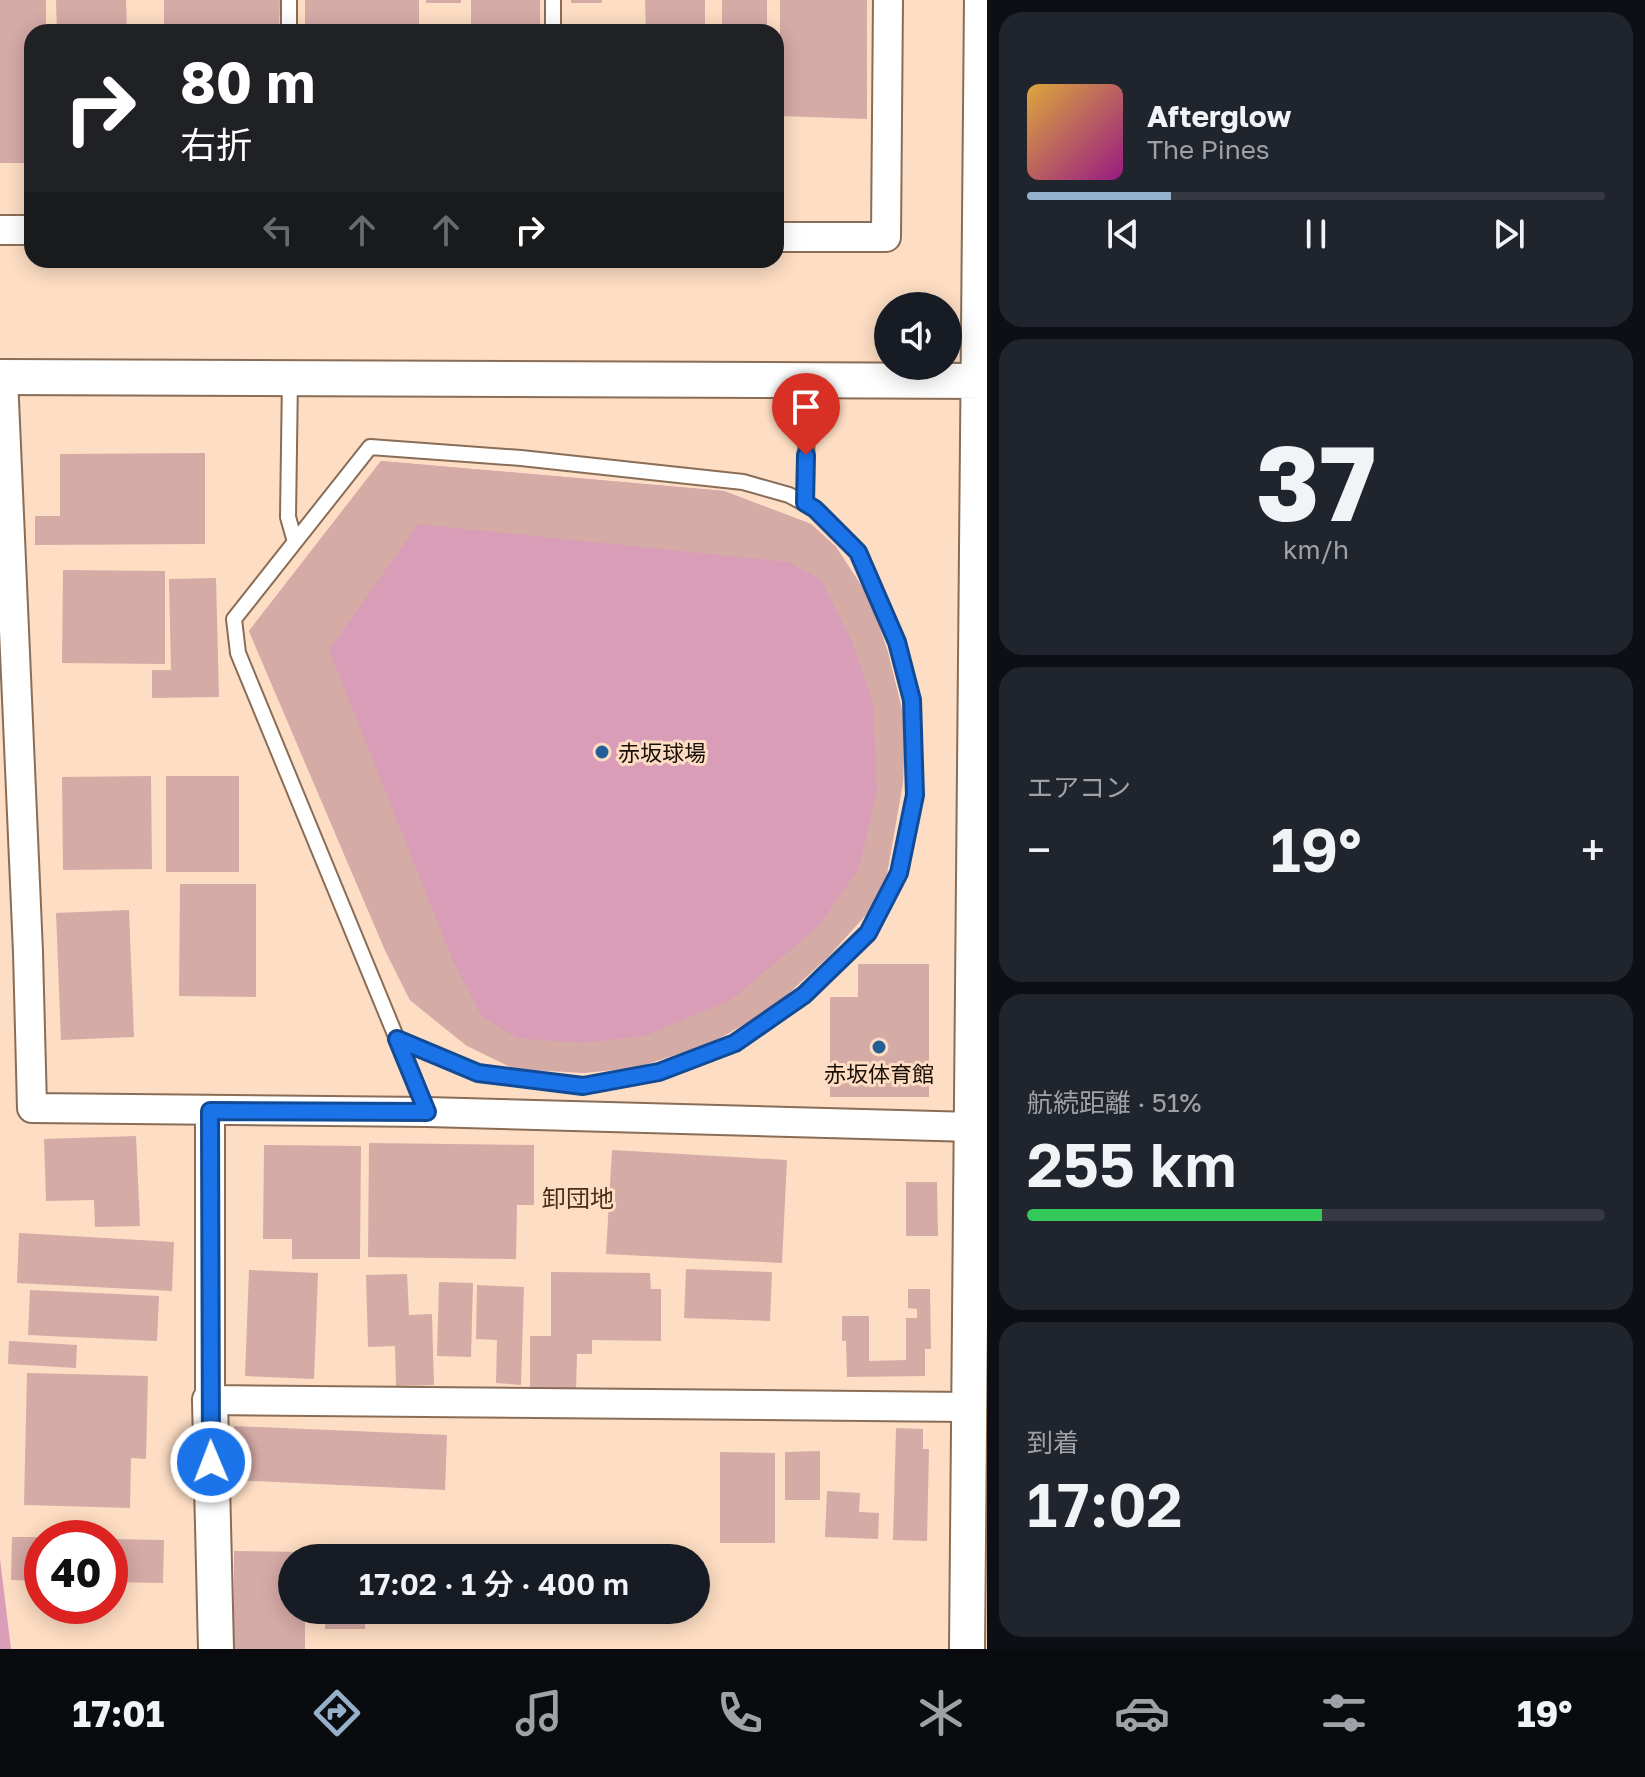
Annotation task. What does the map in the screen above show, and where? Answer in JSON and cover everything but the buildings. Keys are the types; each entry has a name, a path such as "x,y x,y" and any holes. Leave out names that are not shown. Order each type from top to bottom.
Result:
{"street":[{"path":"784,237 886,237 888,0"},
{"path":"967,1649 967,1407 981,815 982,0"},
{"path":"0,230 24,230"},
{"path":"973,1127 427,1112 32,1108 28,952 2,377 983,381"},
{"path":"210,1111 210,1400 216,1649"},
{"path":"210,1400 967,1407"}],"lane":[{"path":"289,0 289,24"},
{"path":"553,0 553,24"},
{"path":"290,378 288,517 295,542"},
{"path":"805,503 808,380"},
{"path":"397,1039 478,1073 583,1086 659,1072 735,1043 804,995 868,933 899,873 915,795 912,700 897,642 858,552 815,509 789,495 743,482 521,458 370,447 234,619 238,653 427,1112"}],"shaded area":[{"name":"赤坂球場","path":"381,461 724,491 811,524 836,547 870,599 888,653 905,722 903,782 883,896 773,1008 709,1044 634,1068 467,1046 410,1000 385,950 249,631"},
{"path":"0,1559 11,1649 0,1649"}],"place":[{"name":"赤坂球場","path":"602,752"},
{"name":"赤坂体育館","path":"879,1047"}],"district":[{"name":"卸団地","path":"578,1197"}],"route":[{"path":"211,1462 210,1111 427,1112 397,1039 478,1073 583,1086 659,1072 735,1043 804,995 868,933 899,873 915,795 912,700 897,642 858,552 805,503 806,455"}]}
